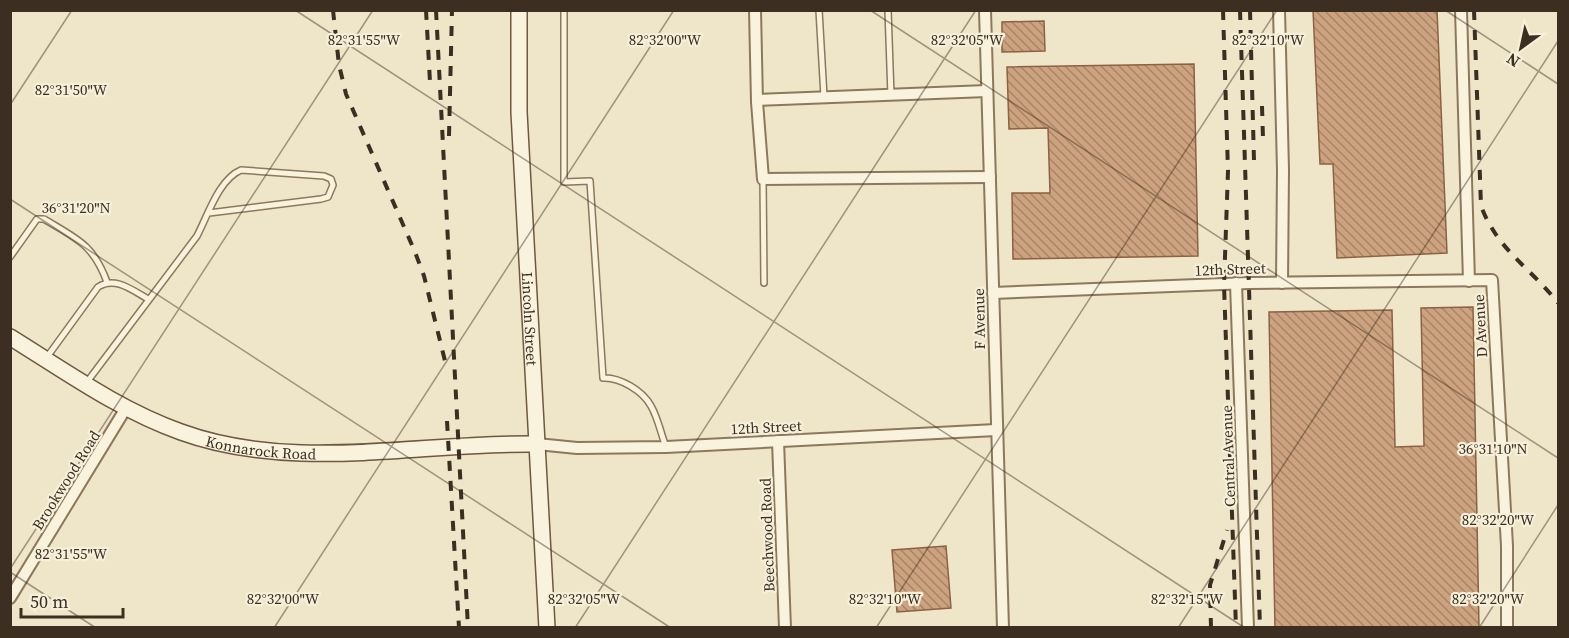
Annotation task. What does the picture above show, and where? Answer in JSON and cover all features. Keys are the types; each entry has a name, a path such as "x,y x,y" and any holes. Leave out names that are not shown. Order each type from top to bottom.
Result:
{"main road":[{"name":"Lincoln Street","path":"519,10 519,112 547,627"},
{"name":"Konnarock Road","path":"10,337 126,408 197,437 279,452 537,444"}],"street":[{"path":"755,10 757,100 763,179 990,177"},
{"name":"F Avenue","path":"985,10 1003,627"},
{"path":"1279,10 1283,170 1282,283"},
{"name":"D Avenue","path":"1461,10 1468,281 1492,280 1507,546 1507,627"},
{"path":"757,100 987,91"},
{"name":"12th Street","path":"993,293 1236,284 1468,281"},
{"name":"Central Avenue","path":"1236,284 1248,627"},
{"name":"Brookwood Road","path":"10,598 126,408"},
{"name":"12th Street","path":"537,444 577,448 666,447 996,430"},
{"name":"Beechwood Road","path":"778,441 785,627"}],"lane":[{"path":"564,10 564,182 591,182 603,378 614,377 634,389 651,405 666,447"},
{"path":"819,10 824,97"},
{"path":"888,10 891,96"},
{"path":"86,383 139,316 148,299 197,236 209,213 232,174 241,170 324,176 331,180 333,185 328,196 321,199 209,213"},
{"path":"763,179 764,283"},
{"path":"10,257 32,223 37,219 44,219 83,243 99,260 107,282"},
{"path":"46,358 91,296 107,282 116,283 148,299"}],"building":[{"path":"1313,10 1437,10 1447,253 1337,258 1333,164 1320,164"},
{"path":"1044,21 1045,51 1002,52 1002,22"},
{"path":"1194,64 1198,256 1013,259 1012,193 1050,193 1048,128 1009,129 1007,67"},
{"path":"1473,307 1479,628 1275,628 1269,312 1392,310 1395,447 1424,446 1421,308"},
{"path":"946,546 951,608 897,612 892,550"}],"railway":[{"path":"333,10 339,65 346,94 424,276 445,361"},
{"path":"426,10 430,82"},
{"path":"436,10 468,628"},
{"path":"449,136 452,10"},
{"path":"1223,10 1228,171 1224,285 1236,628"},
{"path":"1240,10 1260,628"},
{"path":"1250,10 1254,161"},
{"path":"1474,10 1481,206 1496,235 1558,303"},
{"path":"1262,106 1263,139"},
{"path":"447,421 459,628"},
{"path":"1211,628 1210,585 1227,530"}]}
